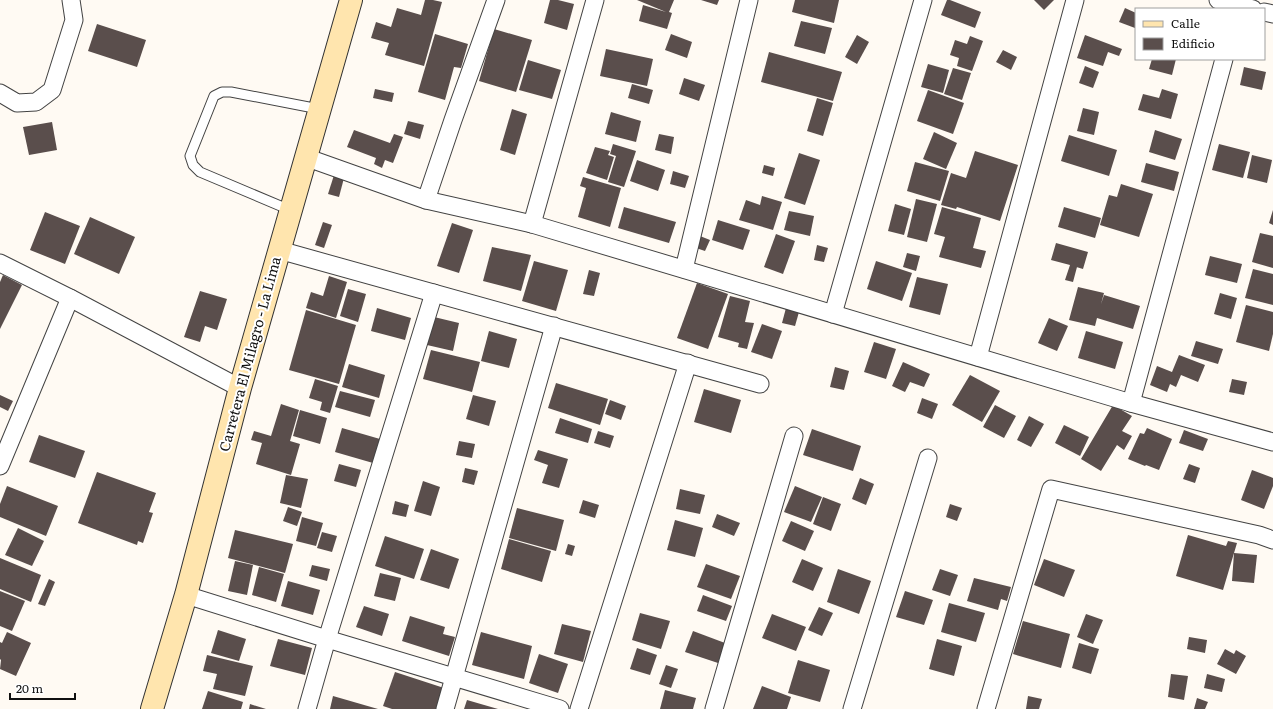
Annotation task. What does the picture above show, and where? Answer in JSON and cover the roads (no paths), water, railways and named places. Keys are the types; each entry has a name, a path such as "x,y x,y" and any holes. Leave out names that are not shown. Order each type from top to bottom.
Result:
{"main road":[{"name":"Carretera El Milagro - La Lima","path":"152,709 186,595 240,388 351,0"}],"street":[{"path":"0,93 17,103 36,102 52,90 74,20 71,0"},
{"path":"426,200 496,0"},
{"path":"532,224 595,0"},
{"path":"684,269 749,0"},
{"path":"833,314 923,0"},
{"path":"978,357 1075,0"},
{"path":"1218,0 1243,8"},
{"path":"1131,403 1224,60"},
{"path":"305,157 426,200 532,224 1131,403 1273,442"},
{"path":"279,250 760,384"},
{"path":"0,263 70,298 240,388"},
{"path":"307,709 327,639 434,293"},
{"path":"0,466 70,298"},
{"path":"445,709 554,326"},
{"path":"579,709 688,363"},
{"path":"714,709 794,436"},
{"path":"852,709 928,458"},
{"path":"986,709 1051,489 1273,540"},
{"path":"186,595 560,709"}],"lane":[{"path":"290,210 200,172 193,165 190,156 214,96 222,92 231,92 320,109"}]}
